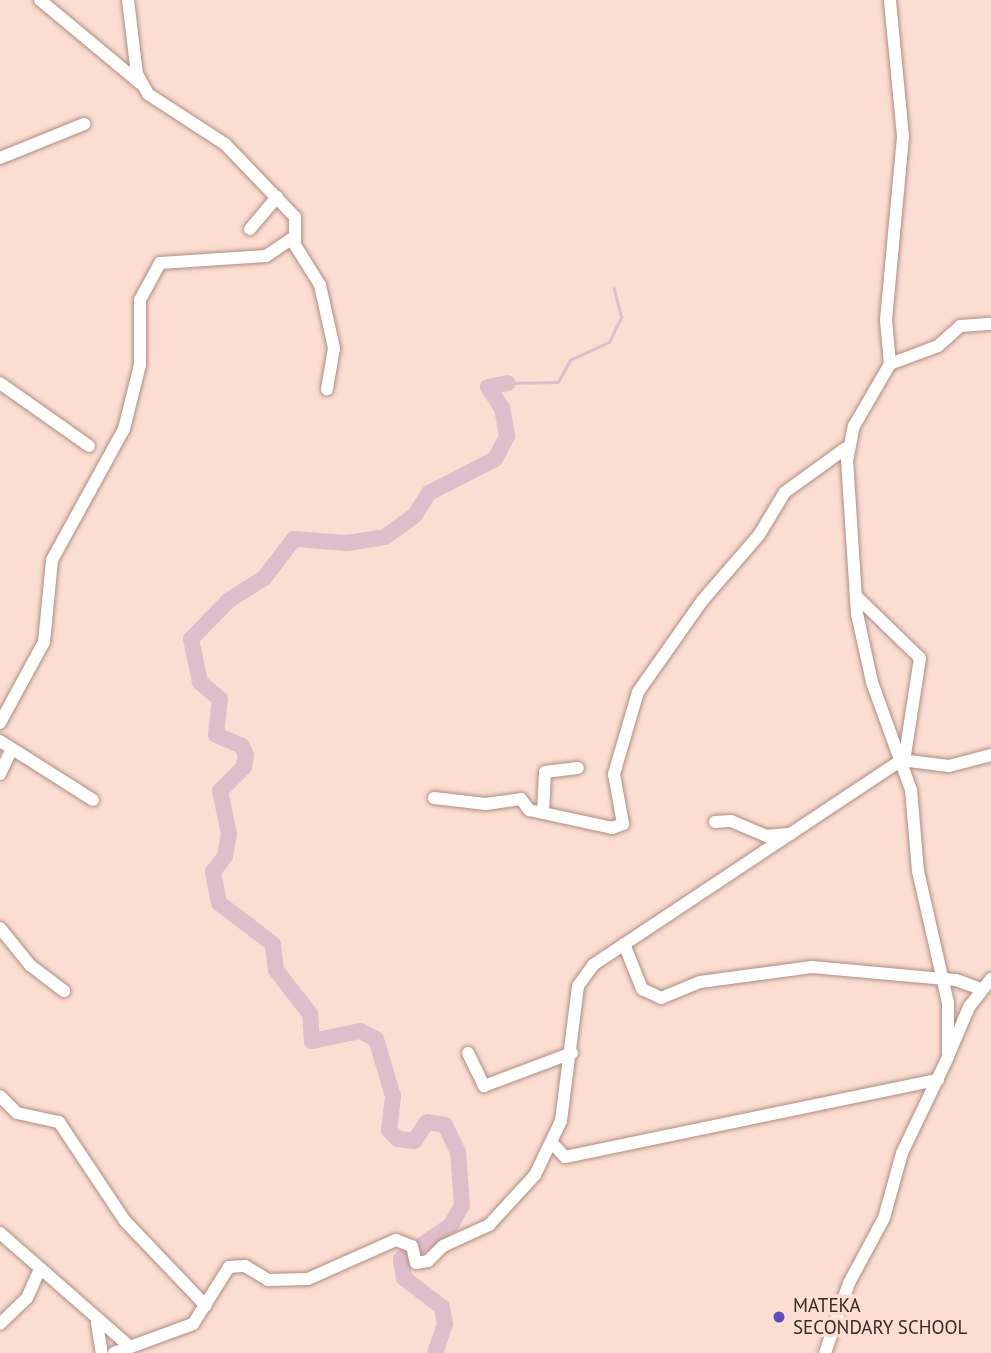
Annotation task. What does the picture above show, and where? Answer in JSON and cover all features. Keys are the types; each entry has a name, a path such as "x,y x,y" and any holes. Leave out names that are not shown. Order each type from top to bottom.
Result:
{"street":[{"path":"40,0 140,84 225,144 295,217 294,237 322,292 334,348 327,389"},
{"path":"128,0 140,84"},
{"path":"434,798 486,804 521,799 527,809 543,813 612,828 623,824 614,774 638,692 789,488 818,474 846,448 890,364 886,320 903,136 890,0"},
{"path":"0,158 84,124"},
{"path":"250,229 277,197"},
{"path":"0,723 44,642 52,560 85,510 124,429 140,365 138,309 160,263 266,256 294,237"},
{"path":"890,364 938,346 960,326 991,324"},
{"path":"0,383 89,446"},
{"path":"846,448 856,596 873,682 902,761 944,980 948,1057"},
{"path":"856,596 920,658 902,761"},
{"path":"0,741 93,800"},
{"path":"0,774 11,750"},
{"path":"114,1353 128,1345 193,1324 229,1267 245,1266 268,1280 308,1279 391,1241 412,1246 416,1263 508,1211 552,1143 566,1107 578,986 593,965 902,761 949,766 991,755"},
{"path":"543,813 545,772 578,768"},
{"path":"715,822 732,821 766,836 794,834"},
{"path":"0,928 30,965 64,991"},
{"path":"624,944 642,989 661,998 700,982 800,968 944,980 981,989"},
{"path":"825,1353 849,1283 880,1230 902,1153 981,989 991,979"},
{"path":"468,1054 484,1086 572,1053"},
{"path":"552,1143 565,1157 938,1080"},
{"path":"0,1096 17,1113 59,1122 125,1221 206,1306"},
{"path":"0,1233 38,1273 97,1323 128,1345"},
{"path":"0,1324 27,1298 38,1273"},
{"path":"97,1323 102,1353"}],"waterway":[{"path":"508,383 558,382 570,360 609,342 621,317 614,289"},
{"path":"435,1353 445,1324 442,1307 404,1278 401,1259 451,1225 462,1205 458,1152 445,1125 427,1122 414,1141 398,1139 389,1130 393,1096 376,1039 360,1031 312,1041 310,1014 276,970 273,944 219,903 213,872 225,856 229,834 220,791 244,767 246,755 242,746 216,735 220,699 200,682 191,639 229,600 264,578 294,539 347,543 385,537 415,515 429,493 495,459 507,436 502,408 488,387 508,383"}],"place":[{"name":"MATEKA SECONDARY SCHOOL","path":"779,1317"}]}
